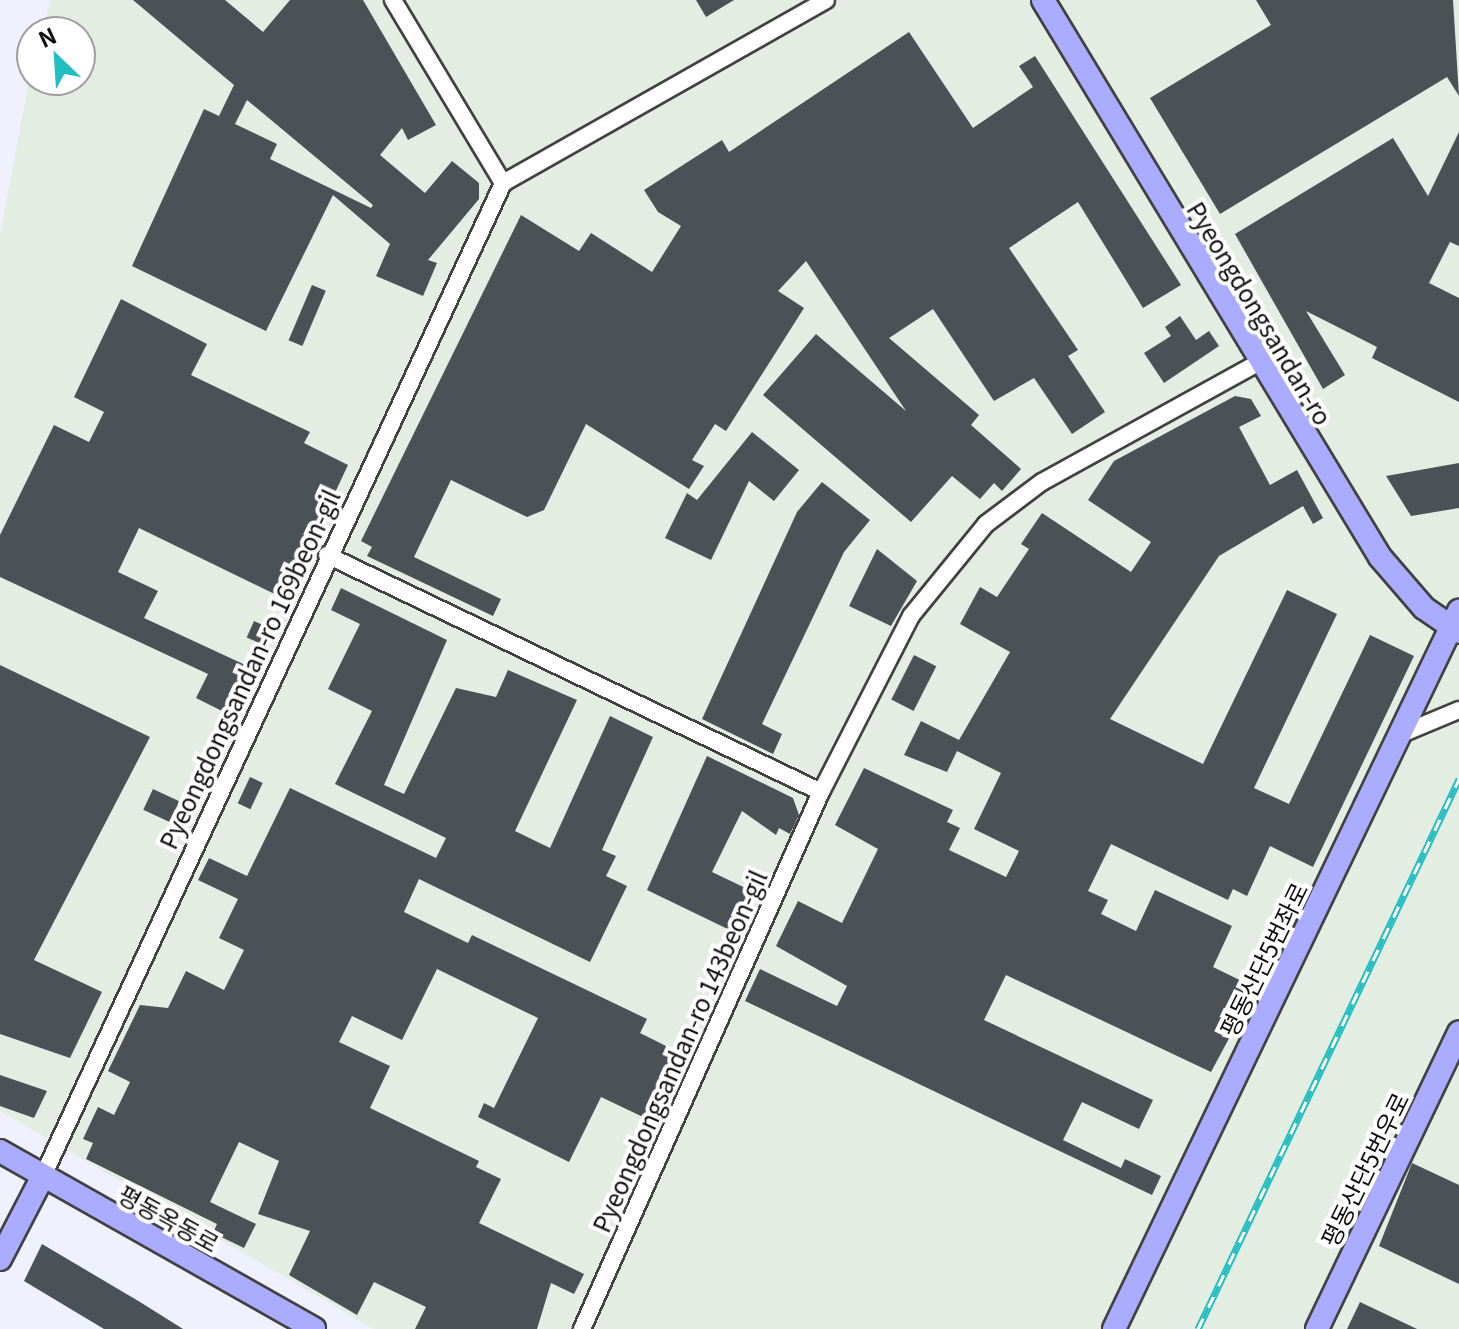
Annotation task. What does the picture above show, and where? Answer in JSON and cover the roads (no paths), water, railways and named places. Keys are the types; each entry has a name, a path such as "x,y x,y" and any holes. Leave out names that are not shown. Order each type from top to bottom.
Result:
{"street":[{"path":"393,0 503,183 826,0"},
{"name":"Pyeongdongsandan-ro","path":"1043,0 1258,363 1380,557 1424,608 1457,624"},
{"name":"Pyeongdongsandan-ro 169beon-gil","path":"43,1176 327,555 503,183"},
{"name":"Pyeongdongsandan-ro 143beon-gil","path":"582,1329 821,792 911,616 986,524 1042,482 1258,363"},
{"path":"327,555 821,792"},
{"name":"평동산단5번좌로","path":"1114,1329 1399,735 1457,624"},
{"path":"1399,735 1459,710"},
{"name":"평동산단5번우로","path":"1317,1329 1459,1032"},
{"name":"평동옥동로","path":"0,1151 314,1329"},
{"path":"0,1259 43,1176"}],"railway":[{"path":"1198,1329 1459,779"}]}
